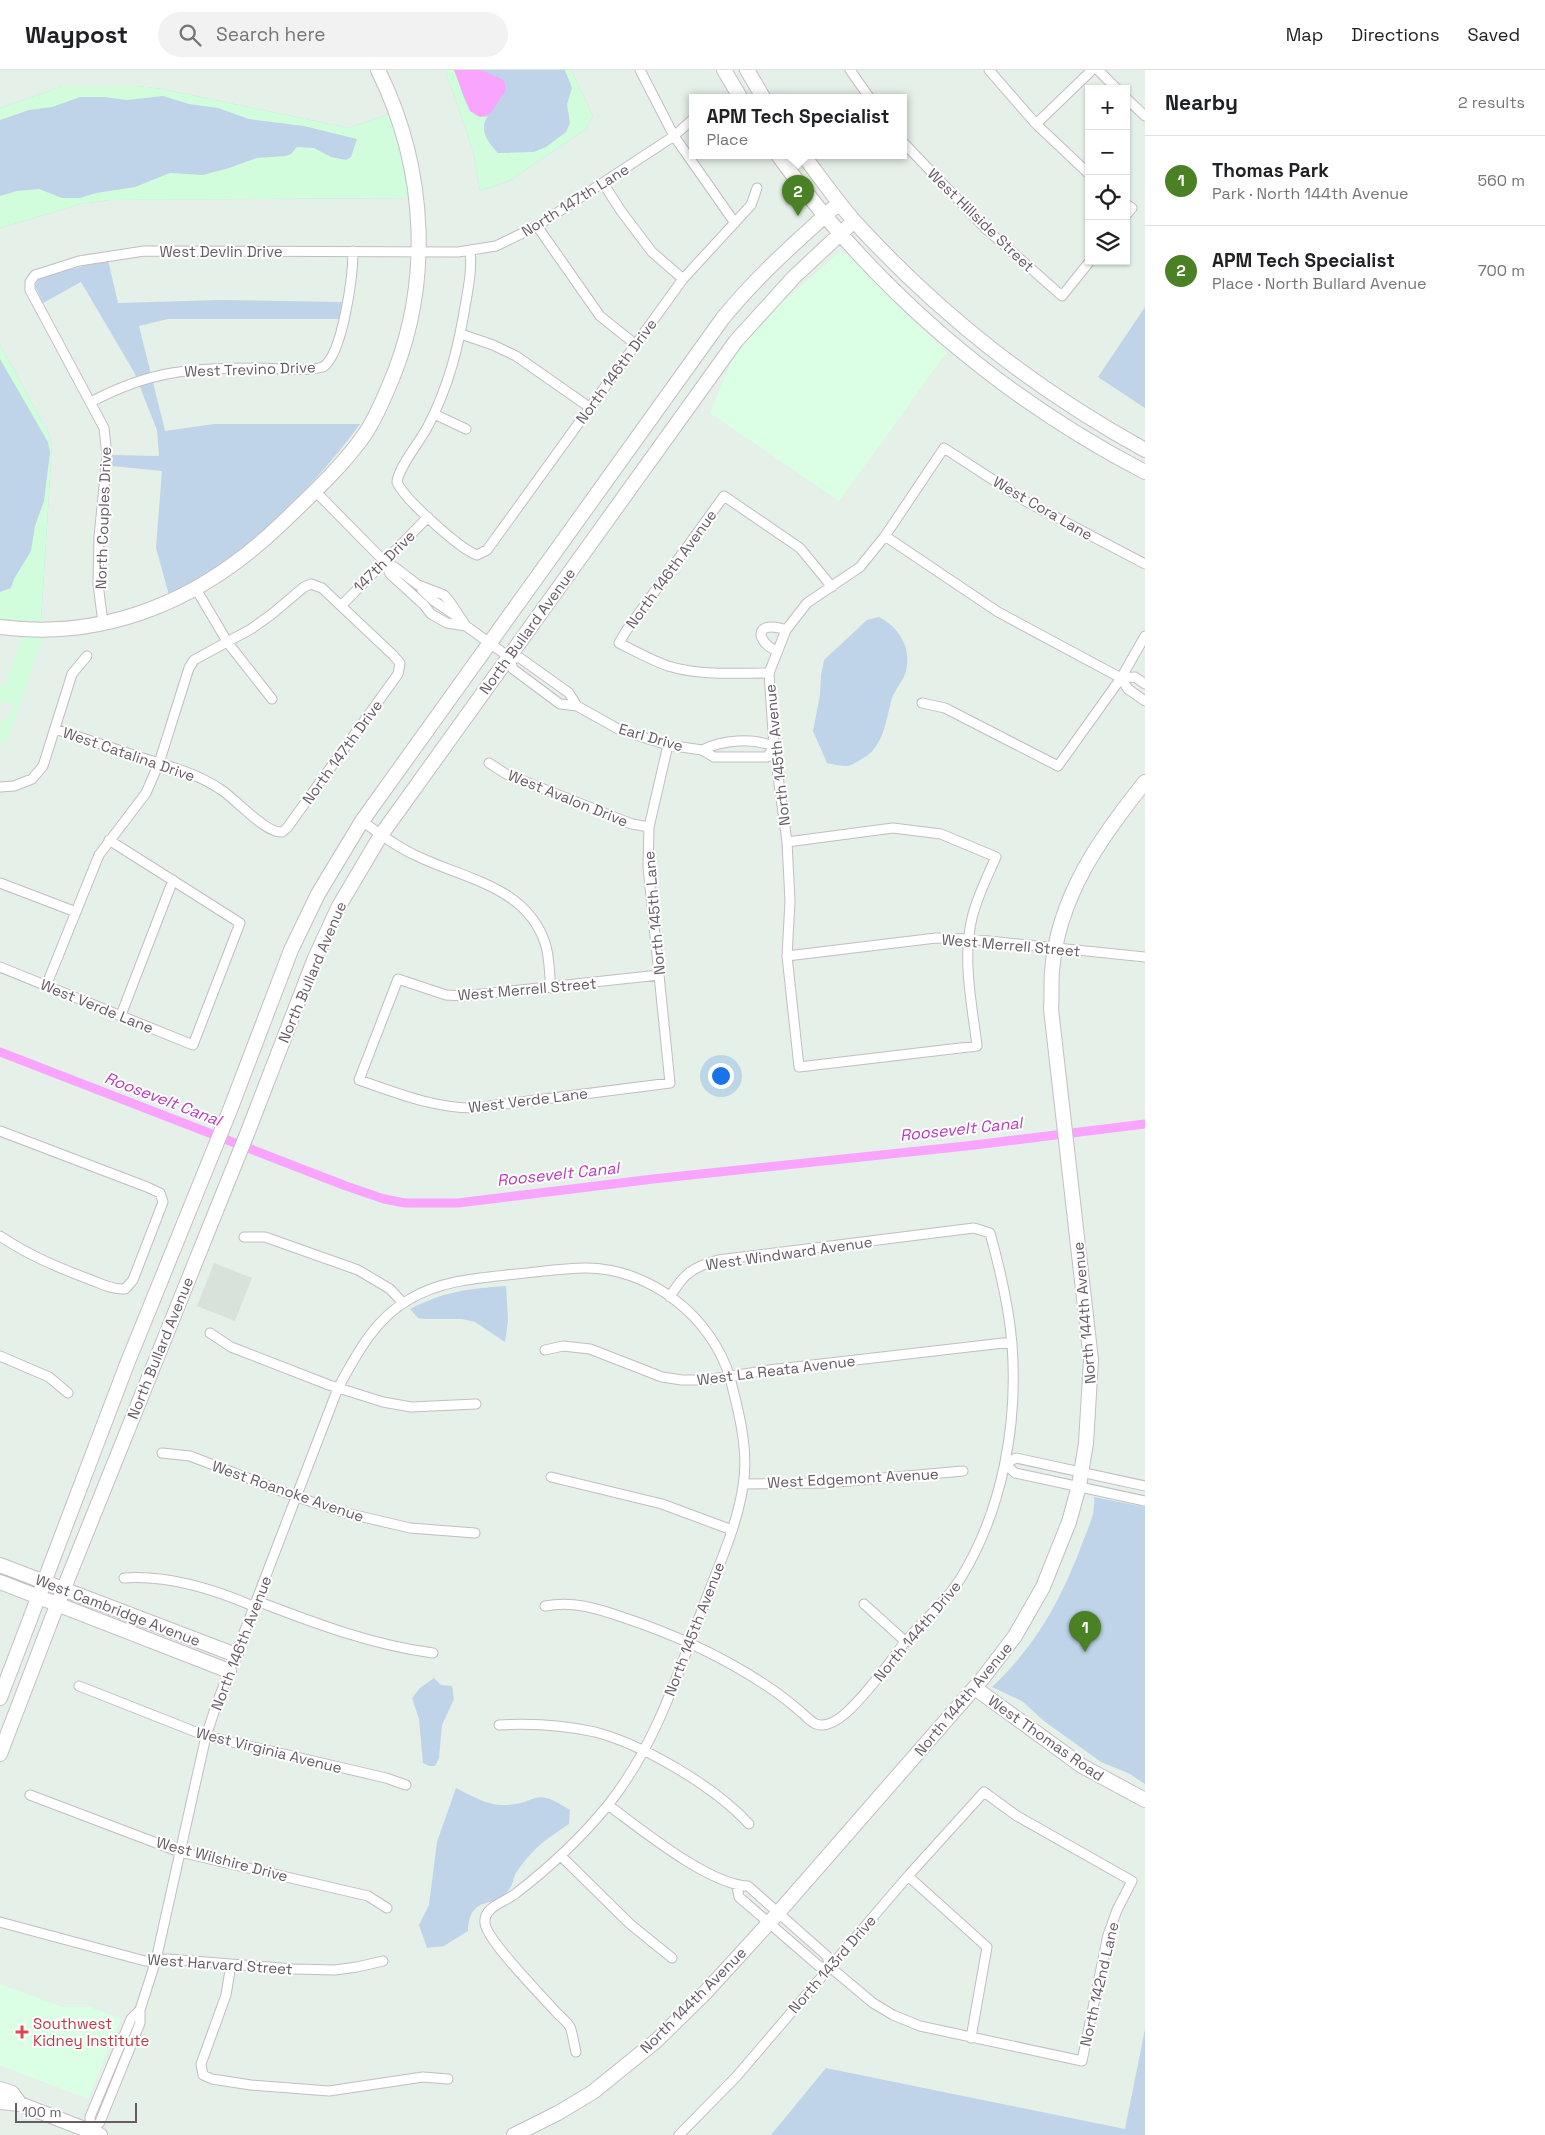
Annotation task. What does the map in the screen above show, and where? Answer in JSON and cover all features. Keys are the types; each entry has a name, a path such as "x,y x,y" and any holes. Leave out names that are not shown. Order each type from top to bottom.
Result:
{"main road":[{"path":"0,627 21,630 59,629 103,623 155,608 196,589 242,558 315,491 364,435 376,414 403,351 418,278 418,212 411,161 394,106 378,70"},
{"path":"724,70 738,94"},
{"path":"747,70 761,94"},
{"path":"781,159 840,234 898,295 969,358 1058,422 1145,472"},
{"path":"806,159 854,220 928,296 997,355 1058,399 1145,450"},
{"name":"North Bullard Avenue","path":"0,1698 127,1364 303,923 332,867 362,821 489,643 739,298 778,257 839,203"},
{"name":"North Bullard Avenue","path":"0,1754 63,1590 246,1137 327,928 349,887 381,835 747,328 794,277 854,220"},
{"path":"683,373 703,387"},
{"name":"North 144th Avenue","path":"523,2133 593,2092 656,2040 704,1994 975,1688 1015,1636 1043,1587 1069,1522 1080,1479 1086,1443 1091,1360 1051,1009 1052,970 1069,900 1083,867 1115,818 1145,782"},
{"name":"West Cambridge Avenue","path":"0,1565 236,1655"},
{"name":"West Cambridge Avenue","path":"0,1582 230,1671"},
{"name":"West Thomas Road","path":"975,1688 1082,1766 1145,1800"},
{"path":"0,2089 12,2093 20,2104"},
{"path":"0,2102 20,2104 95,2133"}],"street":[{"path":"640,70 674,136 689,157"},
{"path":"850,70 867,94"},
{"path":"988,70 1036,124 1085,170"},
{"path":"1036,124 1092,70"},
{"path":"1098,70 1113,85"},
{"path":"1130,102 1145,116"},
{"name":"North 147th Lane","path":"419,251 470,251 496,246 537,226 674,136 689,123"},
{"name":"West Hillside Street","path":"907,146 985,228 1062,296 1087,265"},
{"path":"690,159 735,223"},
{"path":"603,183 621,211 652,252 683,279"},
{"name":"North 146th Drive","path":"428,517 465,549 477,555 487,550 683,279 711,246 751,205 757,188"},
{"path":"537,226 600,316 635,344"},
{"name":"West Devlin Drive","path":"30,282 35,275 45,270 95,258 160,250 419,251"},
{"name":"West Trevino Drive","path":"91,402 132,382 173,372 213,368 323,367 330,361 346,314 354,251"},
{"path":"428,517 403,492 397,482 400,472 422,439 451,372 461,334 469,282 470,251"},
{"name":"North Couples Drive","path":"30,282 30,290 104,428 107,456 99,537 98,584 103,623"},
{"path":"461,334 493,345 516,356 589,407"},
{"path":"434,414 466,429"},
{"name":"North 145th Avenue","path":"944,448 884,536 860,567 807,603 786,630 769,673 774,747 787,842 790,901 787,956 799,1067 977,1046 968,965 969,939"},
{"name":"West Cora Lane","path":"944,448 1027,502 1145,564"},
{"path":"315,491 385,562 418,585 444,595 466,626 509,657"},
{"name":"North 146th Avenue","path":"769,673 712,674 669,666 619,643 724,496 800,548 832,587"},
{"name":"147th Drive","path":"341,606 428,517"},
{"path":"884,536 998,612 1122,678 1134,677 1145,684"},
{"path":"385,562 390,574 424,605 431,614 447,622 466,626"},
{"path":"46,986 99,855 146,793 159,763 191,663 228,643 272,614 308,585 322,588 341,606"},
{"path":"196,589 228,643 272,700"},
{"name":"North 147th Drive","path":"276,832 284,830 292,821 398,674 400,663 394,655 341,606"},
{"path":"777,651 765,644 762,630 766,626 772,625 786,630"},
{"path":"922,703 946,708 1058,766 1122,678 1145,636"},
{"path":"0,787 14,786 32,779 43,766 72,674 87,656"},
{"name":"Earl Drive","path":"576,706 569,693 561,687 520,658 509,657 512,669 560,704 576,706 620,730 668,745 702,750 714,757 723,758 768,757 774,747 764,742 726,742 717,743 702,750"},
{"path":"1122,678 1128,690 1145,701"},
{"name":"West Catalina Drive","path":"55,729 193,774 214,785 276,832"},
{"name":"North 145th Lane","path":"668,745 649,827 648,867 670,1083"},
{"name":"West Avalon Drive","path":"489,763 506,774 632,824 649,827"},
{"path":"362,821 381,835 418,856 496,887 522,906 534,920 545,943 551,988"},
{"path":"787,842 893,828 941,834 996,857 979,897 972,919 969,939"},
{"path":"109,840 173,880 121,1015"},
{"name":"West Verde Lane","path":"0,967 193,1045 240,922 173,880"},
{"path":"0,883 76,912"},
{"name":"West Merrell Street","path":"787,956 936,938 969,939 1145,957"},
{"name":"West Merrell Street","path":"359,1080 398,978 446,995 464,996 659,975"},
{"name":"West Verde Lane","path":"359,1080 406,1097 453,1108 474,1108 670,1083"},
{"path":"0,1131 147,1186 160,1194 162,1202 133,1280 124,1289 110,1287 46,1264 0,1236"},
{"name":"West Windward Avenue","path":"670,1296 685,1275 697,1266 718,1260 974,1228 986,1230"},
{"name":"North 144th Drive","path":"690,1642 740,1668 782,1696 816,1724 828,1725 838,1720 866,1692 906,1642 947,1597 962,1576 986,1524 1005,1464 1012,1399 1014,1371 1012,1342 1000,1269 990,1233 986,1230"},
{"path":"244,1237 265,1237 358,1270 390,1289 403,1303 426,1291 454,1281 587,1268 613,1271 643,1280 670,1296"},
{"name":"North 145th Avenue","path":"576,2052 570,2028 495,1943 484,1927 485,1916 493,1907 512,1896 562,1856 608,1805 644,1752 673,1689 732,1530 744,1484 744,1449 729,1376 721,1355 701,1324 670,1296"},
{"name":"North 146th Avenue","path":"95,2133 140,2023 140,2010 156,1960 206,1736 230,1671 338,1388 360,1347 372,1332 403,1303"},
{"path":"210,1334 231,1347 338,1388 383,1402 411,1407 476,1404"},
{"name":"West La Reata Avenue","path":"545,1350 563,1346 590,1349 662,1377 682,1380 704,1380 1012,1342"},
{"path":"0,1356 49,1377 68,1393"},
{"name":"West Roanoke Avenue","path":"162,1453 190,1456 297,1497 346,1513 395,1525 475,1533"},
{"path":"1145,1486 1080,1479 1015,1473 1005,1464 1016,1458 1080,1479 1145,1501"},
{"name":"West Edgemont Avenue","path":"744,1484 827,1483 963,1471"},
{"path":"551,1477 662,1504 732,1530"},
{"path":"124,1578 146,1577 195,1586 356,1635 433,1653"},
{"path":"546,1606 562,1603 585,1605 690,1642"},
{"path":"864,1604 906,1642"},
{"name":"West Virginia Avenue","path":"80,1686 206,1736 386,1778 406,1785"},
{"path":"499,1725 555,1725 595,1732 644,1752 692,1777 732,1805 749,1824"},
{"name":"North 143rd Drive","path":"679,2135 736,2076 908,1876 984,1792 1017,1816 1132,1882"},
{"name":"West Wilshire Drive","path":"30,1795 180,1852 368,1896 387,1908"},
{"path":"608,1805 675,1854 698,1868 737,1886 748,1886 804,1953 820,1967 830,1967"},
{"path":"562,1856 630,1924 672,1958"},
{"path":"737,1886 739,1897 812,1944 826,1956 830,1967 873,2003 892,2015 920,2026 971,2038 987,1947 908,1876"},
{"name":"North 142nd Lane","path":"971,2038 1082,2061 1108,1935 1117,1910 1132,1882"},
{"name":"West Harvard Street","path":"0,1922 145,1961 168,1959 294,1969 335,1970 357,1967 383,1960"},
{"path":"804,1953 812,1944"},
{"path":"231,1964 226,1995 201,2064 203,2075 212,2079 251,2085 329,2091 423,2078 448,2079"}],"shaded area":[{"path":"445,70 571,70 593,116 586,129 509,181 480,191 473,150"},
{"path":"454,70 481,70 504,80 506,90 490,114 480,117 470,111"},
{"path":"63,86 137,86 162,89 349,128 389,114 409,198 109,200 81,204 0,228 0,108"},
{"path":"840,252 848,254 902,310 947,352 839,501 710,413 735,353 760,322"},
{"path":"108,260 118,303 220,300 342,302 339,319 168,319 139,326 165,431 214,424 360,424 318,476 254,539 221,565 169,595 156,548 162,471 112,466 113,455 159,456 157,430 134,372 81,282 43,303 35,286 40,277"},
{"path":"1145,307 1145,408 1098,377"},
{"path":"0,345 49,434 52,445 41,622 0,619"},
{"path":"879,617 893,627 903,641 907,657 905,674 893,695 885,727 874,749 868,755 850,765 841,766 827,763 813,731 824,660 867,620"},
{"path":"214,1263 252,1278 235,1321 197,1306"},
{"path":"506,1286 508,1320 505,1342 475,1322 462,1319 418,1318 410,1309 434,1298 457,1292"},
{"path":"1094,1497 1145,1507 1145,1784 1130,1774 1101,1762 1044,1721 1022,1701 992,1687 1022,1655 1056,1603 1089,1527 1094,1509"},
{"path":"434,1678 441,1685 452,1686 454,1699 442,1725 439,1758 435,1766 429,1766 423,1763 419,1719 412,1698 420,1688"},
{"path":"456,1788 479,1800 498,1805 516,1804 542,1797 549,1799 570,1810 569,1824 533,1851 516,1873 511,1886 504,1895 478,1906 473,1911 468,1931 444,1946 427,1948 419,1925 429,1905 437,1842"},
{"path":"0,1984 62,2007 90,2007 121,2019 88,2099 0,2065"},
{"path":"1145,2029 1145,2135 771,2135 826,2068 1125,2129"}],"sand":[{"path":"445,70 454,70 465,101 474,114 481,117 488,116 485,121 484,131 491,145 498,153 534,152 546,147 566,132 570,123 567,104 572,88 565,70 571,70 593,116 586,129 509,181 480,191 473,150"},
{"path":"63,86 137,86 162,89 349,128 389,114 403,158 409,198 109,200 81,204 0,228 0,196 17,191 39,189 62,198 80,198 96,193 135,187 170,173 203,175 257,158 286,156 291,154 297,147 314,148 331,157 346,160 351,157 357,139 304,126 249,119 218,108 189,104 163,96 127,100 104,97 80,97 52,107 29,110 0,120 0,108"},
{"path":"0,345 49,434 52,445 41,622 0,619 0,592 11,588 14,579 31,551 35,526 44,501 50,453 48,442 0,359"},
{"path":"23,636 43,636 5,743 0,742 0,723 9,716 14,705 8,702 0,702 0,684 5,685"}],"waterway":[{"name":"Roosevelt Canal","path":"0,1052 346,1186 384,1199 405,1203 458,1203 653,1179 966,1146 1145,1124"}],"place":[{"name":"APM Tech Specialist","path":"798,216"},
{"name":"Thomas Park","path":"1085,1652"},
{"name":"Southwest Kidney Institute","path":"22,2032"}]}
